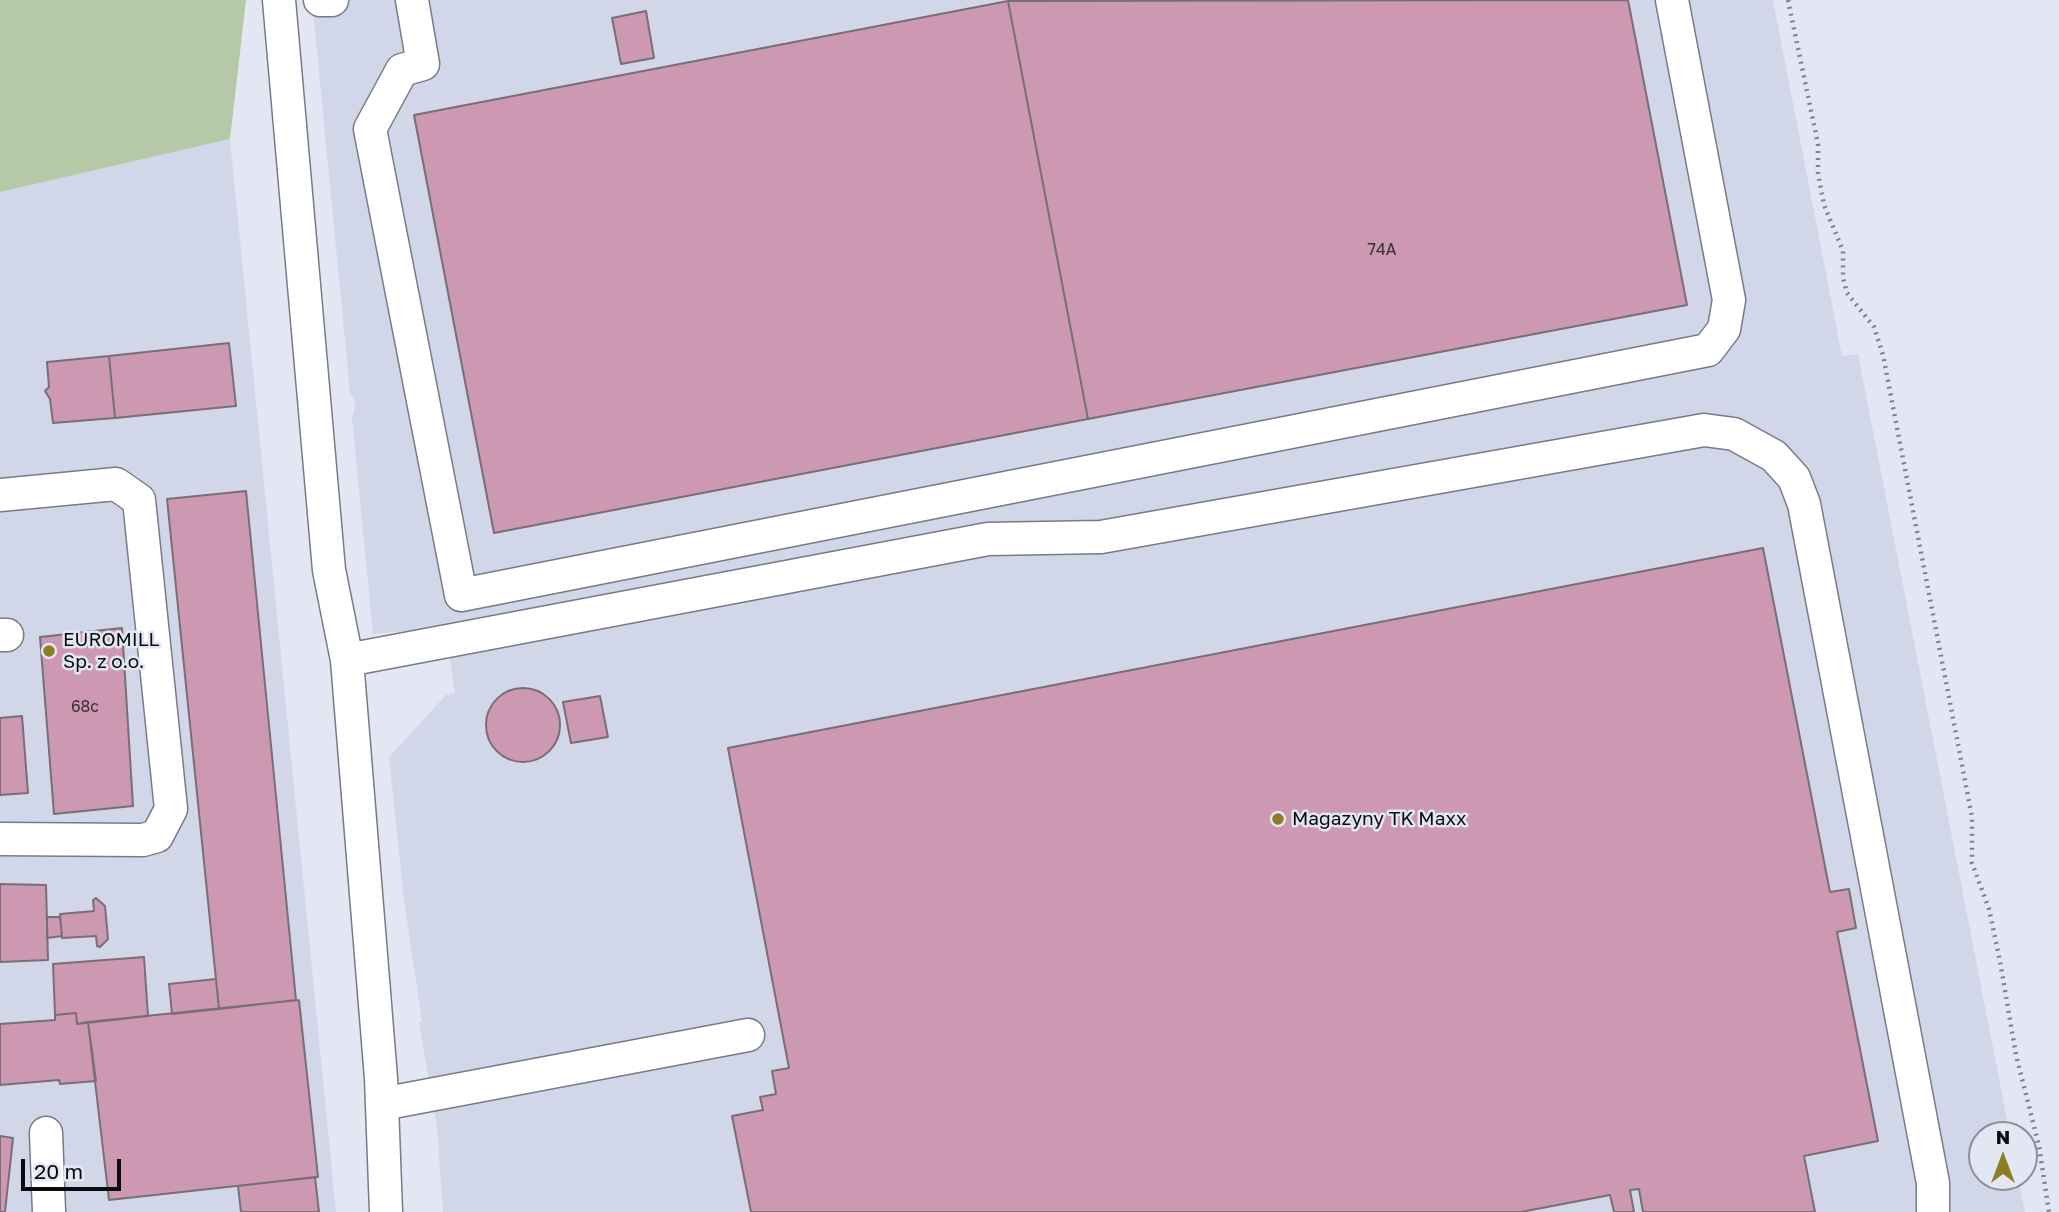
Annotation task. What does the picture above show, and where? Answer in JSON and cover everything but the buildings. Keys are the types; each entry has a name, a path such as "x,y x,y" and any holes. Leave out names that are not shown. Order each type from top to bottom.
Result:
{"lane":[{"path":"279,0 329,570 347,660 382,1104 386,1212"},
{"path":"320,0 332,0"},
{"path":"412,0 423,64 402,70 370,130 461,595 1707,350 1724,328 1729,300 1672,0"},
{"path":"347,660 989,539 1101,537 1704,430 1734,434 1774,456 1794,478 1804,504 1934,1183 1933,1212"},
{"path":"0,495 116,484 139,500 171,809 157,836 143,840 0,839"},
{"path":"382,1104 748,1035"},
{"path":"46,1133 49,1212"}],"path":[{"path":"1788,0 1818,145 1818,173 1824,205 1843,251 1843,278 1847,293 1874,327 1883,355 1972,817 1972,863 1989,909 2016,1055 2039,1146 2049,1212"}],"shaded area":[{"path":"312,0 1773,0 1842,356 1858,354 2007,1121 1968,1121 1968,1191 2021,1191 2025,1212 443,1212 437,1127 419,1023 422,1022 404,900 389,757 446,695 455,693 445,627 373,634 352,418 356,404 350,392"},
{"path":"230,139 336,1212 0,1212 0,192"}],"green space":[{"path":"0,0 246,0 230,139 0,192"}],"place":[{"name":"EUROMILL Sp. z o.o.","path":"49,651"},
{"name":"Magazyny TK Maxx","path":"1278,819"}]}
